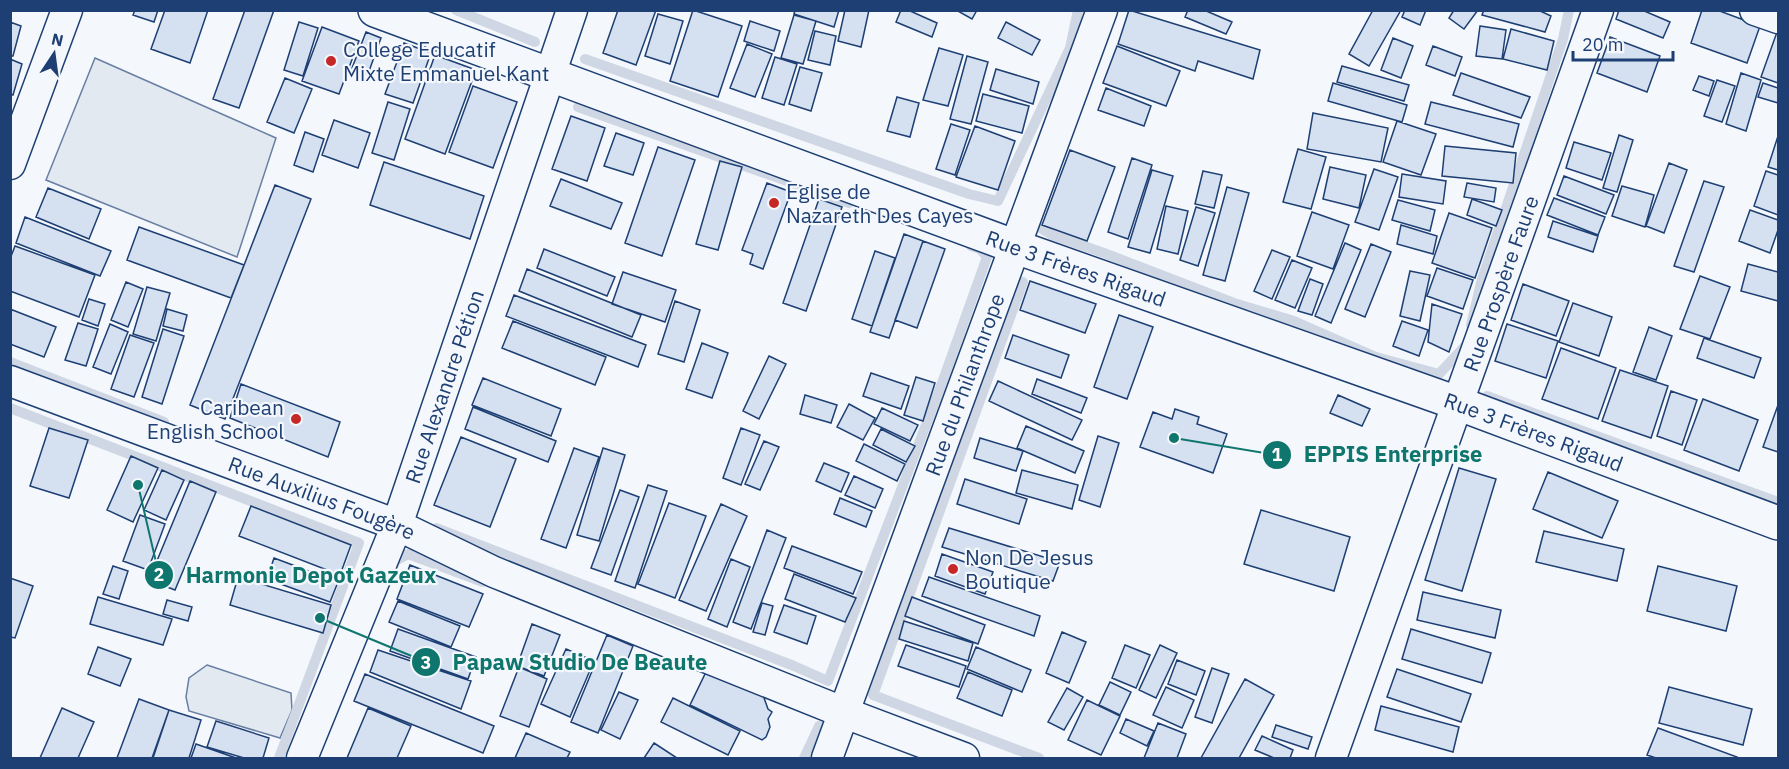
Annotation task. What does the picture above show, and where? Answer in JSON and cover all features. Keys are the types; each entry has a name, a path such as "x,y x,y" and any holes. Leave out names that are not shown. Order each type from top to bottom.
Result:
{"street":[{"path":"10,164 67,10"},
{"name":"Rue 3 Frères Rigaud","path":"375,10 1016,247 1457,403 1779,523"},
{"name":"Rue Alexandre Pétion","path":"302,759 397,525 572,10"},
{"name":"Rue du Philanthrope","path":"827,759 1102,10"},
{"name":"Rue Prospère Faure","path":"1331,759 1598,10"},
{"path":"1755,10 1779,18"},
{"name":"Rue Auxilius Fougère","path":"10,381 397,525 494,572 963,759"}],"shaded area":[{"path":"95,58 276,138 237,257 46,180"},
{"path":"207,665 291,693 292,710 280,738 189,711 186,697 189,678"}],"building":[{"path":"135,10 158,10 154,22 133,15"},
{"path":"165,10 208,10 190,63 151,49"},
{"path":"245,10 274,10 239,108 213,99"},
{"path":"618,10 656,10 636,65 603,53"},
{"path":"693,10 742,26 718,97 670,81"},
{"path":"795,10 839,10 834,27 794,14"},
{"path":"845,10 869,10 861,47 838,41"},
{"path":"901,10 908,10 937,23 932,37 896,22"},
{"path":"956,10 977,10 972,19"},
{"path":"1129,10 1260,50 1253,79 1198,61 1195,71 1118,44"},
{"path":"1188,10 1204,10 1232,22 1226,34 1185,17"},
{"path":"1373,10 1401,10 1369,66 1349,54"},
{"path":"1405,10 1426,10 1420,25 1402,17"},
{"path":"1454,10 1478,10 1464,29 1449,18"},
{"path":"1484,10 1538,10 1551,16 1545,32 1482,15"},
{"path":"1619,10 1642,10 1670,22 1663,38 1616,19"},
{"path":"1702,10 1717,10 1760,26 1747,63 1691,43"},
{"path":"658,14 683,21 670,64 645,56"},
{"path":"794,15 816,21 803,64 781,58"},
{"path":"750,21 780,31 774,51 744,41"},
{"path":"10,22 21,26 13,56 10,56"},
{"path":"299,22 318,28 303,76 284,70"},
{"path":"1006,22 1040,40 1032,55 998,38"},
{"path":"1480,26 1506,30 1502,59 1476,56"},
{"name":"College Educatif Mixte Emmanuel Kant","path":"322,27 359,41 339,94 302,81"},
{"path":"1511,29 1554,41 1547,70 1503,59"},
{"path":"815,31 836,36 830,65 808,60"},
{"path":"366,32 381,38 368,74 352,68"},
{"path":"1778,33 1778,83 1761,77"},
{"path":"1610,37 1660,56 1647,92 1597,73"},
{"path":"1393,38 1413,46 1401,78 1381,70"},
{"path":"404,43 431,53 413,103 385,94"},
{"path":"747,44 772,54 755,97 730,88"},
{"path":"1117,46 1180,71 1166,106 1103,83"},
{"path":"1433,46 1462,57 1455,76 1426,65"},
{"path":"939,48 963,55 948,106 923,100"},
{"path":"435,55 476,70 445,154 405,139"},
{"path":"967,56 988,62 971,124 950,119"},
{"path":"775,57 797,64 784,105 762,98"},
{"path":"10,59 22,64 13,95 10,94"},
{"path":"1342,66 1409,85 1404,101 1337,82"},
{"path":"800,67 822,73 811,111 789,104"},
{"path":"996,69 1039,82 1033,104 990,90"},
{"path":"1461,73 1530,97 1521,118 1453,95"},
{"path":"1741,73 1761,80 1746,131 1726,124"},
{"path":"1699,76 1714,81 1709,96 1693,90"},
{"path":"285,78 312,89 294,133 267,122"},
{"path":"1717,80 1735,86 1722,122 1704,116"},
{"path":"1333,83 1407,105 1402,122 1328,101"},
{"path":"1763,83 1778,88 1778,103 1758,97"},
{"path":"473,86 517,102 493,168 449,152"},
{"path":"1106,88 1151,106 1144,126 1098,110"},
{"path":"983,94 1029,106 1022,133 976,121"},
{"path":"897,97 919,103 910,137 887,131"},
{"path":"388,102 410,109 394,160 372,153"},
{"path":"1431,102 1519,124 1513,147 1425,124"},
{"path":"1313,113 1388,128 1381,162 1307,149"},
{"path":"571,116 605,128 587,181 552,169"},
{"path":"334,120 370,133 358,168 322,155"},
{"path":"1397,121 1436,134 1421,175 1383,162"},
{"path":"951,124 970,130 955,175 936,169"},
{"path":"975,126 1015,141 998,190 956,177"},
{"path":"305,132 324,139 313,172 294,165"},
{"path":"616,133 644,143 633,175 604,166"},
{"path":"1619,135 1633,140 1617,192 1603,188"},
{"path":"1778,136 1778,170 1768,167"},
{"path":"1574,142 1611,153 1602,180 1566,168"},
{"path":"1445,146 1516,153 1513,183 1442,176"},
{"path":"658,147 695,160 662,256 625,243"},
{"path":"1298,149 1326,157 1311,209 1283,202"},
{"path":"1070,150 1115,167 1087,241 1042,225"},
{"path":"1132,158 1152,165 1128,239 1108,232"},
{"path":"720,161 742,167 718,250 696,244"},
{"path":"384,162 484,196 470,239 370,205"},
{"path":"1669,163 1687,170 1664,233 1646,226"},
{"path":"1330,167 1366,175 1359,208 1323,199"},
{"path":"1374,169 1398,177 1379,230 1355,222"},
{"path":"1152,170 1173,176 1150,253 1128,247"},
{"path":"1203,171 1222,175 1214,208 1195,204"},
{"path":"1766,171 1778,175 1778,215 1754,206"},
{"path":"1402,174 1446,181 1443,204 1399,197"},
{"path":"1564,176 1614,195 1606,214 1557,195"},
{"path":"561,179 622,203 611,229 550,206"},
{"path":"1704,181 1724,187 1694,272 1674,266"},
{"path":"767,183 791,192 763,269 750,264 753,254 742,250"},
{"path":"1467,183 1496,188 1494,202 1464,197"},
{"path":"275,185 311,199 225,419 190,405"},
{"path":"1622,186 1654,195 1645,227 1612,216"},
{"path":"1227,187 1249,193 1225,281 1203,275"},
{"path":"48,188 101,209 89,239 36,217"},
{"path":"1554,198 1605,217 1598,235 1547,215"},
{"path":"819,199 842,207 806,311 783,303"},
{"path":"1472,199 1502,210 1496,226 1467,215"},
{"path":"1398,200 1435,210 1430,231 1392,220"},
{"path":"1166,206 1188,211 1178,254 1157,249"},
{"path":"1196,207 1215,213 1198,266 1180,260"},
{"path":"1750,210 1778,220 1778,230 1770,253 1739,241"},
{"path":"1312,212 1349,225 1333,269 1297,256"},
{"path":"1449,213 1492,228 1475,278 1432,263"},
{"path":"25,217 111,251 100,276 16,243"},
{"path":"1553,221 1598,236 1593,252 1548,237"},
{"path":"1401,225 1437,236 1433,254 1397,244"},
{"path":"139,227 244,265 231,298 127,260"},
{"path":"904,234 923,241 889,338 870,332"},
{"path":"923,241 945,249 917,328 895,320"},
{"path":"1345,243 1361,250 1331,323 1315,316"},
{"path":"1371,244 1391,252 1365,317 1345,309"},
{"path":"15,246 95,275 79,317 10,291 10,259"},
{"path":"544,249 615,277 607,296 537,268"},
{"path":"1272,250 1290,257 1272,299 1254,291"},
{"path":"875,251 895,258 872,326 852,319"},
{"path":"1292,260 1312,268 1295,308 1275,300"},
{"path":"1748,264 1778,272 1778,301 1741,291"},
{"path":"1437,268 1473,280 1463,309 1427,296"},
{"path":"527,269 641,315 632,337 519,291"},
{"path":"1410,271 1430,275 1420,321 1400,316"},
{"path":"623,272 676,290 665,322 612,304"},
{"path":"1700,276 1730,287 1710,339 1680,329"},
{"path":"1310,279 1323,284 1312,315 1298,311"},
{"path":"1030,281 1096,304 1085,333 1020,310"},
{"path":"126,282 143,289 128,327 111,320"},
{"path":"1523,284 1569,301 1556,336 1511,320"},
{"path":"147,287 170,293 156,341 133,334"},
{"path":"514,295 646,345 638,367 506,316"},
{"path":"89,299 105,304 98,326 82,320"},
{"path":"675,301 700,310 684,362 658,354"},
{"path":"1573,303 1612,317 1599,356 1559,342"},
{"path":"1432,304 1462,314 1449,352 1428,342"},
{"path":"10,309 56,327 44,357 10,344"},
{"path":"167,309 187,315 183,331 163,326"},
{"path":"1119,315 1153,327 1127,399 1094,387"},
{"path":"513,321 606,357 595,385 502,348"},
{"path":"1402,321 1428,330 1419,356 1393,346"},
{"path":"78,323 98,329 86,366 65,360"},
{"path":"110,324 128,332 111,374 93,367"},
{"path":"1507,324 1558,341 1546,378 1495,361"},
{"path":"1649,327 1672,336 1656,380 1633,372"},
{"path":"163,329 184,336 162,404 142,397"},
{"path":"130,335 154,343 134,397 111,389"},
{"path":"1013,335 1069,355 1061,378 1005,358"},
{"path":"1704,338 1761,358 1754,378 1697,358"},
{"path":"702,343 728,353 712,398 686,389"},
{"path":"1561,348 1616,368 1598,419 1542,399"},
{"path":"769,356 786,364 759,419 743,411"},
{"path":"1620,370 1668,386 1651,438 1602,421"},
{"path":"871,373 909,386 901,409 863,396"},
{"path":"916,377 935,383 923,421 904,415"},
{"path":"483,378 561,409 551,436 472,405"},
{"path":"1037,379 1087,398 1081,413 1032,394"},
{"path":"998,381 1082,420 1072,440 989,401"},
{"path":"241,384 340,422 328,457 230,418"},
{"path":"1671,391 1697,400 1682,445 1657,436"},
{"path":"805,395 837,405 831,423 800,414"},
{"path":"1338,395 1370,409 1362,426 1330,413"},
{"path":"1703,399 1758,420 1739,471 1684,450"},
{"path":"849,404 875,418 863,440 837,427"},
{"path":"1778,405 1778,452 1763,447"},
{"path":"473,407 556,441 548,462 465,429"},
{"path":"882,408 918,425 910,441 874,424"},
{"path":"1175,409 1199,417 1197,424 1227,434 1213,473 1140,447 1153,412 1172,419"},
{"path":"1026,426 1084,451 1075,473 1017,448"},
{"path":"49,428 88,440 69,498 30,486"},
{"path":"741,428 760,435 741,485 723,478"},
{"path":"881,429 915,446 906,462 873,445"},
{"path":"1098,436 1119,443 1100,507 1079,500"},
{"path":"461,437 516,459 490,527 434,505"},
{"path":"980,438 1023,451 1016,471 974,458"},
{"path":"764,441 779,447 760,490 745,484"},
{"path":"864,444 905,464 897,481 856,461"},
{"path":"574,448 599,457 566,548 541,539"},
{"path":"603,448 625,455 599,541 577,535"},
{"path":"131,456 158,468 133,522 107,510"},
{"path":"824,463 849,473 841,492 816,481"},
{"path":"1459,468 1496,479 1462,591 1425,580"},
{"path":"162,470 184,480 166,520 144,510"},
{"path":"1022,470 1078,485 1072,509 1016,493"},
{"path":"1548,472 1618,501 1602,538 1533,509"},
{"path":"854,476 883,489 875,508 845,495"},
{"path":"965,479 1027,499 1019,524 957,504"},
{"path":"190,481 216,492 175,590 149,580"},
{"path":"648,485 667,491 635,588 615,581"},
{"path":"620,490 639,497 611,575 591,568"},
{"path":"840,498 872,511 866,527 834,514"},
{"path":"669,503 706,516 675,598 638,584"},
{"path":"721,504 747,516 706,611 679,600"},
{"path":"251,506 351,545 340,575 239,536"},
{"path":"1261,510 1350,537 1334,591 1244,564"},
{"path":"140,515 165,524 148,570 123,561"},
{"path":"949,528 1060,562 1053,581 942,547"},
{"path":"767,530 786,538 751,629 733,622"},
{"path":"1544,531 1624,549 1617,581 1536,562"},
{"path":"792,546 862,572 853,594 784,568"},
{"path":"942,554 993,572 985,594 935,576"},
{"path":"274,558 338,582 330,602 267,579"},
{"path":"731,559 750,567 727,627 708,619"},
{"path":"410,565 483,594 469,627 397,599"},
{"path":"113,566 128,571 119,599 103,594"},
{"path":"1658,566 1737,586 1726,631 1647,611"},
{"path":"794,574 856,598 845,622 785,599"},
{"path":"238,577 331,605 323,633 230,605"},
{"path":"929,577 1040,616 1034,636 922,596"},
{"path":"10,578 33,586 15,638 10,637"},
{"path":"1423,592 1501,610 1495,638 1417,620"},
{"path":"98,597 172,619 163,645 90,624"},
{"path":"912,597 985,625 978,644 905,616"},
{"path":"167,600 192,607 188,621 163,614"},
{"path":"398,601 460,626 451,647 389,622"},
{"path":"762,603 773,606 765,635 753,632"},
{"path":"784,605 816,616 807,644 774,632"},
{"path":"904,621 973,643 968,661 899,639"},
{"path":"532,624 560,635 544,676 517,666"},
{"path":"398,629 476,657 468,679 390,651"},
{"path":"1411,629 1491,653 1482,683 1402,659"},
{"path":"1062,632 1086,642 1069,683 1046,673"},
{"path":"607,635 633,646 598,733 571,722"},
{"path":"906,645 966,666 959,687 898,666"},
{"path":"1125,645 1150,655 1136,688 1112,678"},
{"path":"1160,645 1177,653 1156,698 1139,690"},
{"path":"98,647 131,659 120,686 88,674"},
{"path":"976,647 1031,670 1022,692 967,669"},
{"path":"566,649 594,661 570,717 541,704"},
{"path":"378,650 471,681 461,709 370,672"},
{"path":"1177,660 1205,671 1196,695 1168,684"},
{"path":"519,667 547,679 529,727 500,716"},
{"path":"1212,668 1229,674 1212,723 1195,717"},
{"path":"1397,669 1471,694 1461,722 1387,697"},
{"path":"706,672 763,695 768,709 772,712 768,719 770,727 766,737 762,740 690,705"},
{"path":"968,672 1012,690 1002,716 957,698"},
{"path":"365,674 494,726 483,753 354,701"},
{"path":"1245,679 1274,695 1239,758 1201,758"},
{"path":"1110,682 1131,692 1120,715 1099,705"},
{"path":"1166,687 1194,700 1182,728 1153,715"},
{"path":"1669,687 1752,709 1743,745 1659,723"},
{"path":"1067,688 1083,697 1064,730 1048,722"},
{"path":"619,692 638,700 620,739 601,730"},
{"path":"673,698 740,731 728,755 661,722"},
{"path":"139,699 169,710 152,758 117,758"},
{"path":"1087,700 1120,716 1101,755 1068,740"},
{"path":"1381,706 1459,727 1453,752 1375,730"},
{"path":"62,708 94,722 78,758 40,758"},
{"path":"368,708 411,726 397,758 347,758"},
{"path":"169,710 201,720 189,758 153,758"},
{"path":"1126,719 1154,731 1147,746 1120,733"},
{"path":"216,721 269,738 263,758 244,758 207,747"},
{"path":"1158,723 1186,734 1177,758 1144,758"},
{"path":"1276,725 1312,737 1308,749 1272,737"},
{"path":"1658,728 1737,757 1656,758 1647,755"},
{"path":"526,733 570,752 567,758 515,758"},
{"path":"1262,736 1293,750 1290,758 1274,758 1255,750"},
{"path":"654,743 677,758 644,758"},
{"path":"196,744 236,758 191,758"}],"waterway":[{"path":"456,10 535,42"},
{"path":"585,59 969,194 998,201 1070,48 1078,10"},
{"path":"1471,325 1482,279 1563,39 1569,10"},
{"path":"578,107 849,203"},
{"path":"1037,217 1034,224 1052,235 1234,303 1294,321 1376,357 1439,374 1468,340"},
{"path":"436,528 828,681 942,383 987,257 980,249 971,246"},
{"path":"1023,282 873,695 1039,758"},
{"path":"10,362 164,422"},
{"path":"1487,396 1778,502"},
{"path":"10,408 359,543 279,758"},
{"path":"392,569 395,561 408,554 483,582"},
{"path":"804,758 819,726"}],"place":[{"name":"College Educatif Mixte Emmanuel Kant","path":"331,61"},
{"name":"Eglise de Nazareth Des Cayes","path":"774,203"},
{"name":"Caribean English School","path":"296,419"},
{"name":"EPPIS Enterprise","path":"1174,438"},
{"name":"Harmonie Depot Gazeux","path":"138,485"},
{"name":"Non De Jesus Boutique","path":"953,569"},
{"name":"Papaw Studio De Beaute","path":"320,618"}]}
